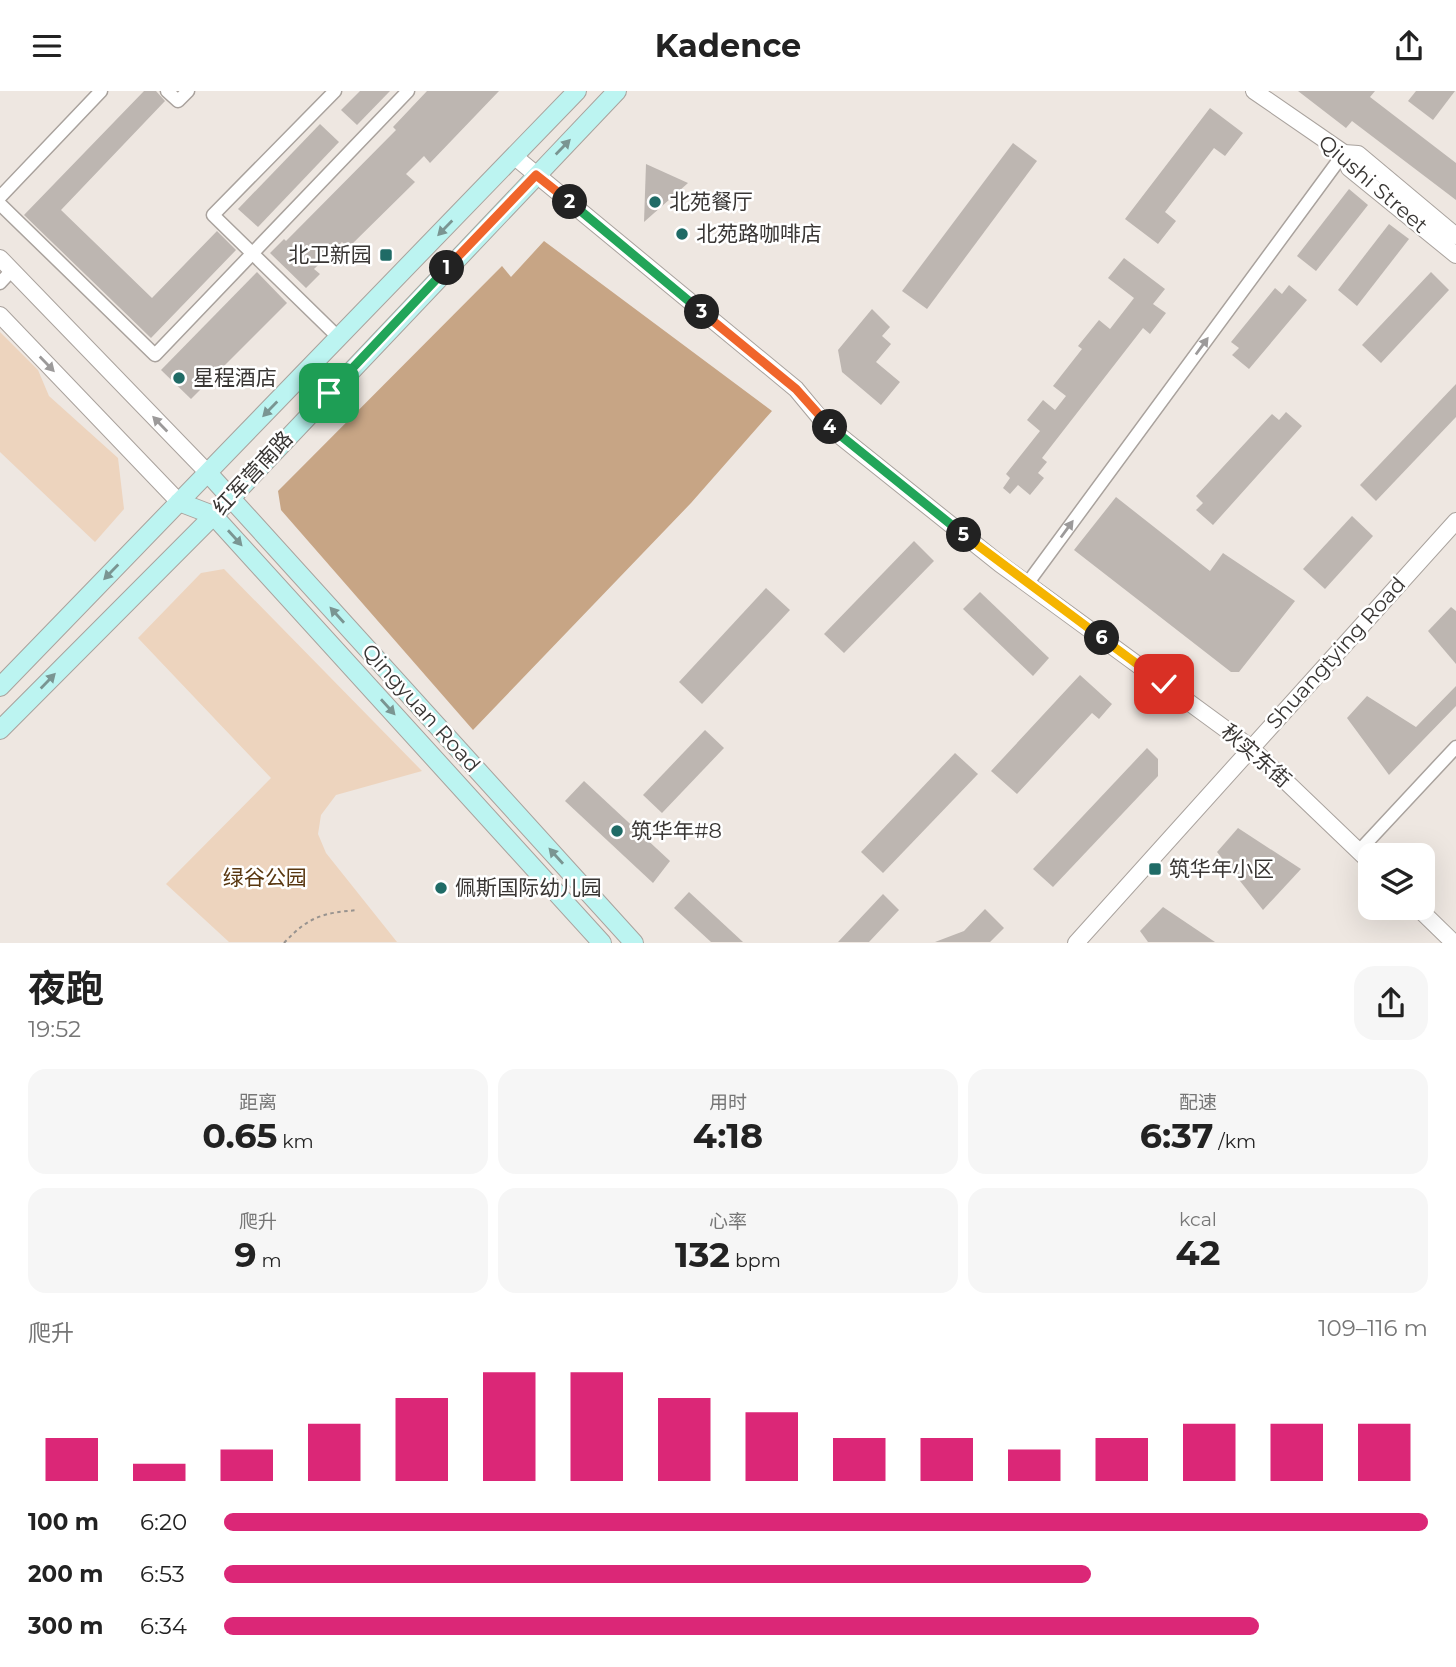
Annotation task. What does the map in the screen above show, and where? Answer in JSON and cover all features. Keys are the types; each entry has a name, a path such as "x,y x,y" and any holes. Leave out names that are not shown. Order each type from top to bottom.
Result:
{"main road":[{"name":"红军营南路","path":"0,687 578,91"},
{"name":"红军营南路","path":"0,730 231,498 617,91"},
{"path":"480,193 491,200 500,213"},
{"path":"242,437 252,452 265,460"},
{"name":"Qingyuan Road","path":"208,473 634,943"},
{"name":"Qingyuan Road","path":"179,502 214,515 602,943"},
{"path":"156,526 179,549"}],"street":[{"path":"0,197 101,91"},
{"path":"167,91 178,101 188,91"},
{"path":"335,91 213,215 339,338"},
{"path":"0,204 155,355 408,91"},
{"name":"Qiushi Street","path":"1254,91 1344,153 1349,168 1456,255"},
{"path":"1027,584 1344,153 1358,154 1456,236"},
{"name":"秋实东街","path":"515,157 796,389 825,424 1027,584 1250,747 1358,850"},
{"path":"0,258 208,473"},
{"path":"0,283 12,270"},
{"path":"0,315 179,502"},
{"name":"Shuangtying Road","path":"1076,943 1456,521"},
{"path":"1377,843 1456,747"},
{"path":"1430,920 1454,943"}],"path":[{"path":"284,943 299,926 311,918 358,910"}],"green space":[{"path":"0,332 38,370 49,396 118,458 124,509 95,542 0,452"},
{"name":"绿谷公园","path":"224,569 422,771 336,795 321,815 318,834 326,853 397,942 229,942 166,884 271,778 138,638 201,573"}],"shaded area":[{"path":"544,241 772,411 691,503 473,730 281,510 278,491 502,266 511,277"}],"building":[{"path":"144,91 156,91 165,101 61,210 152,298 217,231 236,250 151,338 24,215"},
{"path":"360,91 390,91 357,125 341,110"},
{"path":"427,91 499,91 430,163 424,156 406,174 415,182 348,248 342,242 314,269 320,274 306,288 270,253 284,239 286,241 396,130 393,127"},
{"path":"1298,91 1375,91 1370,97 1456,163 1456,200 1352,121 1346,128"},
{"path":"1416,91 1455,91 1433,120 1408,101"},
{"path":"1210,108 1243,133 1225,156 1214,148 1165,212 1176,221 1158,244 1125,219"},
{"path":"320,124 339,142 258,227 238,209"},
{"path":"1013,143 1037,161 927,309 902,291"},
{"name":"北苑餐厅","path":"646,164 688,183 644,222"},
{"path":"1349,189 1368,205 1316,271 1297,256"},
{"path":"1389,224 1409,239 1357,306 1338,290"},
{"path":"1124,258 1165,289 1153,304 1166,313 1150,334 1143,328 1042,458 1047,462 1038,473 1044,478 1030,495 1018,485 1010,494 1003,488 1010,478 1006,474 1040,431 1027,420 1043,400 1055,410 1066,396 1053,386 1082,349 1078,346 1099,320 1110,329 1134,298 1108,278"},
{"path":"257,272 287,303 191,399 161,370"},
{"path":"1431,272 1449,290 1381,363 1362,345"},
{"path":"1289,285 1307,300 1249,369 1232,355 1239,348 1231,342 1275,288 1282,294"},
{"path":"872,309 890,327 882,336 891,344 876,362 900,382 881,405 842,372 838,350"},
{"path":"1456,384 1456,417 1376,501 1360,485"},
{"path":"1286,412 1302,426 1213,525 1196,510 1203,503 1196,496 1272,414 1279,420"},
{"path":"1116,497 1210,571 1223,553 1295,601 1239,672 1231,672 1074,550"},
{"path":"1352,516 1373,536 1325,589 1303,569"},
{"path":"914,541 934,561 844,653 824,634"},
{"path":"766,588 790,610 702,704 679,682"},
{"path":"980,592 1049,658 1033,676 963,609"},
{"path":"1451,607 1456,611 1456,664 1428,631"},
{"path":"1080,675 1112,704 1099,719 1092,713 1017,794 991,771"},
{"path":"1456,686 1456,706 1389,775 1347,718 1367,696 1416,727"},
{"path":"705,730 724,748 662,813 643,795"},
{"path":"1147,748 1158,759 1158,776 1053,887 1033,869"},
{"path":"955,753 978,774 883,873 861,852"},
{"name":"筑华年#8","path":"584,781 670,861 653,883 565,801"},
{"path":"1238,828 1301,869 1263,910 1217,852"},
{"path":"689,892 743,942 711,942 674,908"},
{"path":"883,894 899,910 869,942 838,942"},
{"path":"1163,907 1215,942 1148,942 1140,931"},
{"path":"985,909 1004,928 990,942 935,942 964,931"}],"place":[{"name":"北苑餐厅","path":"655,202"},
{"name":"北苑路咖啡店","path":"682,234"},
{"name":"北卫新园","path":"386,255"},
{"name":"星程酒店","path":"179,378"},
{"name":"筑华年#8","path":"617,831"},
{"name":"筑华年小区","path":"1155,869"},
{"name":"佩斯国际幼儿园","path":"441,888"}],"route":[{"path":"329,393 536,175 796,389 825,424 1000,564 1164,684"}]}
